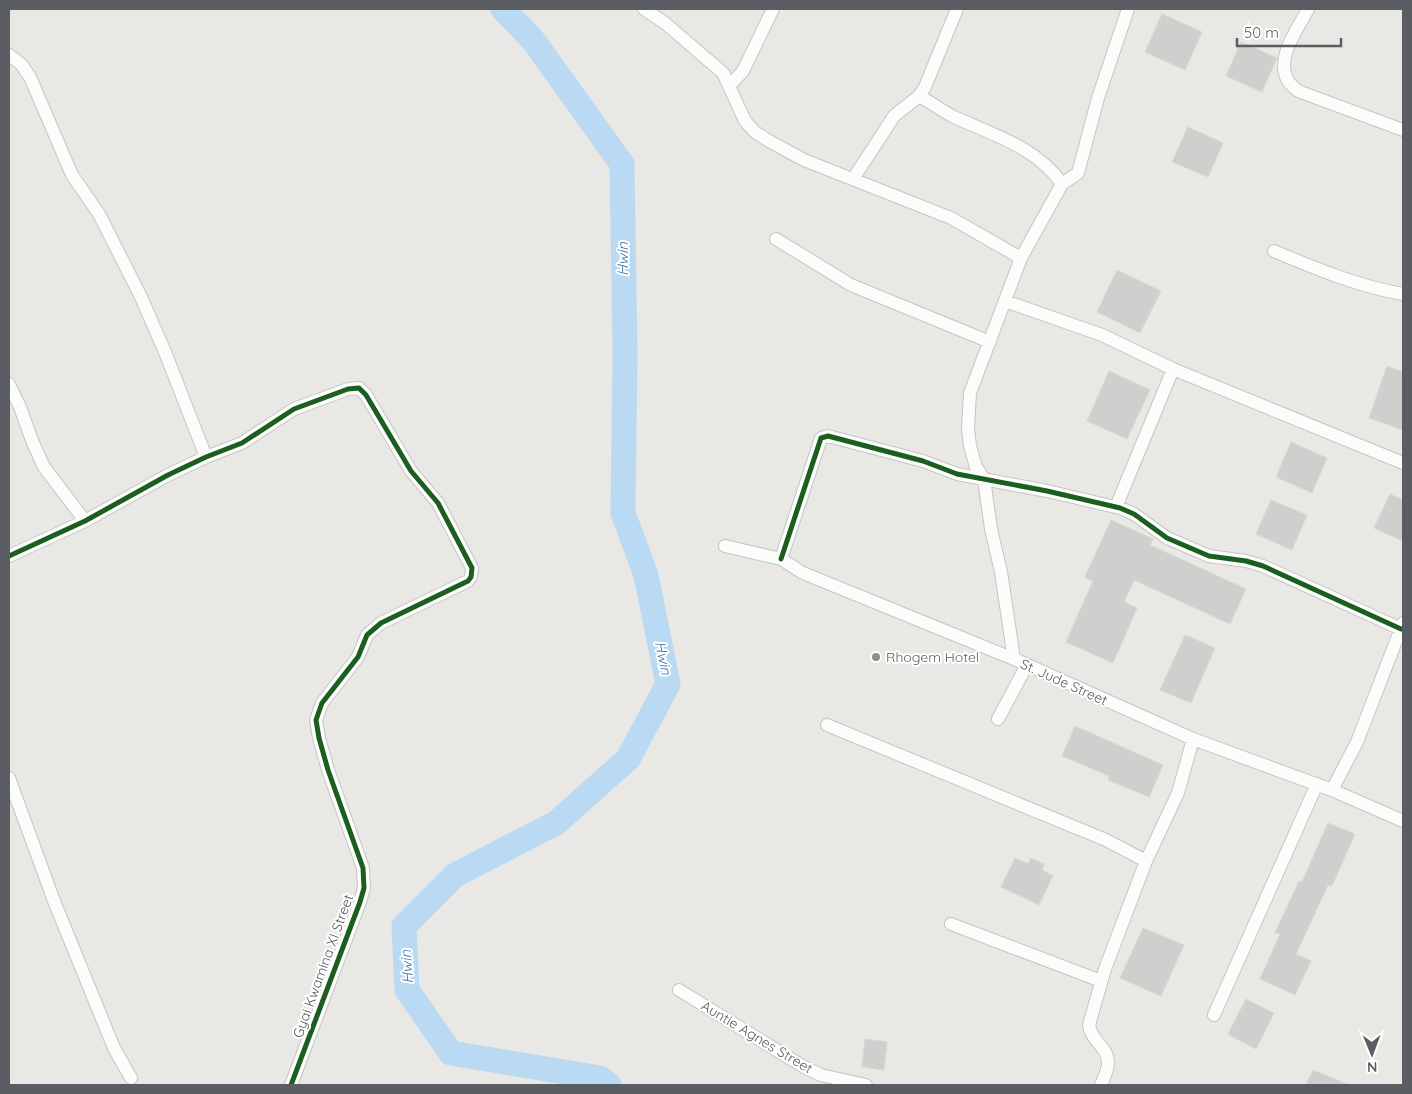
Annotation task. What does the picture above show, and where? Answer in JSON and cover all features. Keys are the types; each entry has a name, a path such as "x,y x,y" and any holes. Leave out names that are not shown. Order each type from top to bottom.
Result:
{"street":[{"path":"644,9 665,23 723,73 730,85 740,112 755,132 804,160 950,218 1021,258"},
{"path":"730,85 747,64 773,9"},
{"path":"853,179 894,116 919,96 925,87 957,9"},
{"path":"1014,659 984,479 976,467 970,446 968,410 970,393 1021,258 1062,184 1078,173 1098,98 1128,9"},
{"path":"1308,9 1287,49 1284,72 1288,81 1298,91 1403,130"},
{"path":"9,55 21,64 30,77 72,175 99,214 141,297 165,352 206,457 168,474 85,520 9,556"},
{"path":"919,96 950,115 1002,138 1036,156 1054,171 1062,184"},
{"path":"776,239 851,285 990,342"},
{"path":"1274,251 1311,266 1403,294"},
{"path":"1004,301 1102,335 1173,369 1403,463"},
{"path":"1116,507 1173,369"},
{"path":"9,384 44,468 85,520"},
{"name":"Gyai Kwamina XI Street","path":"206,457 242,443 294,409 348,388 359,388 366,395 411,471 438,503 472,568 471,577 468,581 381,623 367,635 358,657 322,703 316,720 318,738 328,770 363,868 364,888 291,1085"},
{"path":"781,559 821,438 824,436 923,461 957,474 1116,507 1134,514 1167,538 1209,556 1246,561 1263,566 1402,626 1357,742 1332,790"},
{"name":"St. Jude Street","path":"725,546 781,559 803,573 1014,659 1193,739 1317,784 1403,821"},
{"path":"998,719 1027,665"},
{"path":"826,725 1106,840 1146,861"},
{"path":"1101,1085 1108,1063 1106,1053 1090,1032 1089,1025 1101,981 1146,861 1178,793 1193,739"},
{"path":"9,778 54,901 114,1048 132,1078"},
{"path":"1214,1015 1317,784"},
{"path":"951,924 1101,981"},
{"name":"Auntie Agnes Street","path":"679,990 804,1067 821,1075 866,1085"}],"building":[{"path":"1162,14 1202,32 1185,70 1145,52"},
{"path":"1241,42 1277,58 1262,92 1226,76"},
{"path":"1188,127 1223,143 1208,177 1172,162"},
{"path":"1117,270 1161,291 1140,333 1097,312"},
{"path":"1387,366 1403,372 1403,430 1369,418"},
{"path":"1109,371 1150,390 1127,439 1087,421"},
{"path":"1291,442 1327,458 1312,493 1276,477"},
{"path":"1390,494 1403,500 1403,541 1374,528"},
{"path":"1271,500 1307,515 1292,550 1256,534"},
{"path":"1111,520 1153,539 1150,545 1246,589 1230,624 1134,580 1124,602 1137,608 1113,663 1066,642 1093,581 1085,577"},
{"path":"1185,635 1215,648 1191,703 1160,690"},
{"path":"1075,726 1163,765 1149,797 1108,780 1109,776 1062,756"},
{"path":"1328,823 1355,834 1332,886 1328,885 1296,954 1311,961 1295,995 1260,979 1280,934 1275,933 1299,881 1302,882"},
{"path":"1015,858 1028,864 1031,858 1044,864 1042,870 1053,876 1039,905 1001,887"},
{"path":"1143,928 1184,945 1161,996 1120,978"},
{"path":"1246,999 1274,1013 1256,1049 1228,1034"},
{"path":"865,1039 887,1042 884,1070 862,1067"},
{"path":"1313,1070 1349,1085 1306,1085"}],"waterway":[{"name":"Hwin","path":"503,9 532,39 622,164 625,352 623,513 646,575 668,684 628,759 556,823 455,875 404,926 407,990 451,1053 600,1078 609,1085"}],"cycle path":[{"path":"9,556 85,521 168,475 242,443 294,409 348,389 359,388 366,395 411,471 438,503 472,568 471,577 468,581 381,623 367,635 358,657 322,703 316,720 328,770 363,868 364,888 291,1085"},
{"path":"781,559 821,438 828,436 923,461 957,474 1047,491 1120,508 1134,514 1167,538 1209,556 1246,561 1263,566 1401,629"}],"place":[{"name":"Rhogem Hotel","path":"876,657"}]}
